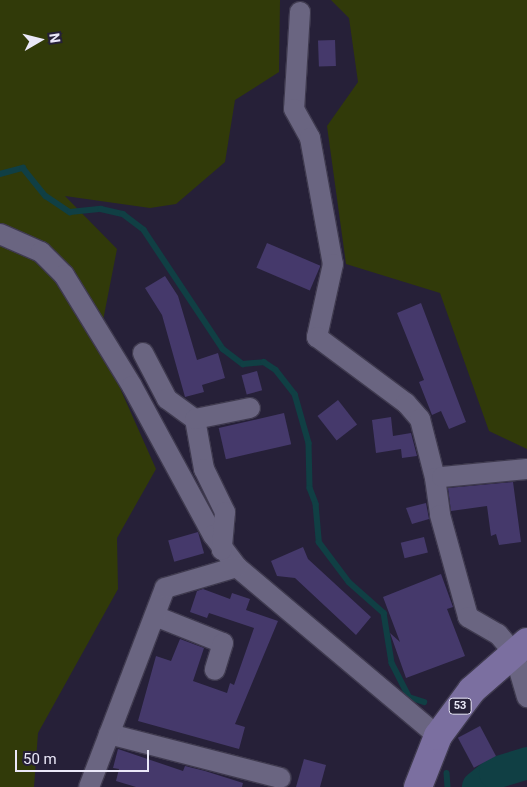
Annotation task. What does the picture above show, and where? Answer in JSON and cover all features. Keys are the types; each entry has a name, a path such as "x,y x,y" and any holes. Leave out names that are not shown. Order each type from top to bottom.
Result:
{"main road":[{"name":"53","path":"418,787 438,736 472,690 520,648"}],"street":[{"path":"300,12 294,109 310,138 333,264 317,337 406,402 420,419 435,478 440,515 468,617 520,648 527,697"},
{"path":"0,234 41,252 64,275 132,386 222,550 237,567 438,736"},
{"path":"143,353 167,399 195,419 204,470 225,512 222,550"},
{"path":"195,419 250,408"},
{"path":"442,477 527,470"},
{"path":"89,787 165,588 237,567"},
{"path":"155,616 223,643 215,670"},
{"path":"109,734 280,778"}],"green space":[{"path":"0,0 280,0 279,72 235,100 225,162 176,204 150,208 65,196 117,249 99,341 156,469 117,538 118,589 38,733 34,787 0,787"},
{"path":"331,0 527,0 527,449 489,431 440,293 346,264 327,126 358,82 349,18"}],"building":[{"path":"335,40 336,66 319,67 318,41"},
{"path":"267,243 320,266 310,291 256,268"},
{"path":"165,276 178,296 197,360 218,353 225,378 202,385 204,392 185,397 162,315 145,288"},
{"path":"421,303 466,422 449,429 441,411 432,415 419,382 424,380 397,313"},
{"path":"257,371 262,390 247,394 242,375"},
{"path":"338,400 357,424 337,440 318,416"},
{"path":"284,413 291,444 226,459 219,428"},
{"path":"391,417 393,436 411,433 417,456 402,458 401,449 376,453 372,420"},
{"path":"513,482 521,542 499,545 496,534 491,536 487,506 451,511 448,488"},
{"path":"426,503 429,519 412,524 406,508"},
{"path":"198,532 204,553 174,562 168,541"},
{"path":"424,537 428,553 405,558 401,543"},
{"path":"303,547 308,559 371,617 356,635 295,578 277,576 271,561"},
{"path":"441,574 453,607 447,609 465,656 406,678 390,633 400,642 383,597"},
{"path":"203,589 230,599 232,593 250,599 246,610 278,621 235,724 245,727 239,749 138,721 156,656 171,661 180,639 204,648 193,681 227,693 230,683 234,685 254,628 209,613 207,618 190,612 197,591"},
{"path":"480,726 496,756 474,768 458,738"},
{"path":"118,749 183,771 185,766 205,771 243,783 242,787 136,787 116,781 119,769 113,768"},
{"path":"304,759 326,765 320,787 296,787"}],"waterway":[{"path":"0,174 23,168 46,196 70,212 101,209 123,214 144,230 223,349 243,364 264,362 276,370 295,394 309,443 310,488 316,504 319,542 349,582 384,613 392,663 409,697 424,702"},
{"path":"478,787 495,773 527,763"},
{"path":"447,773 448,787"}]}
